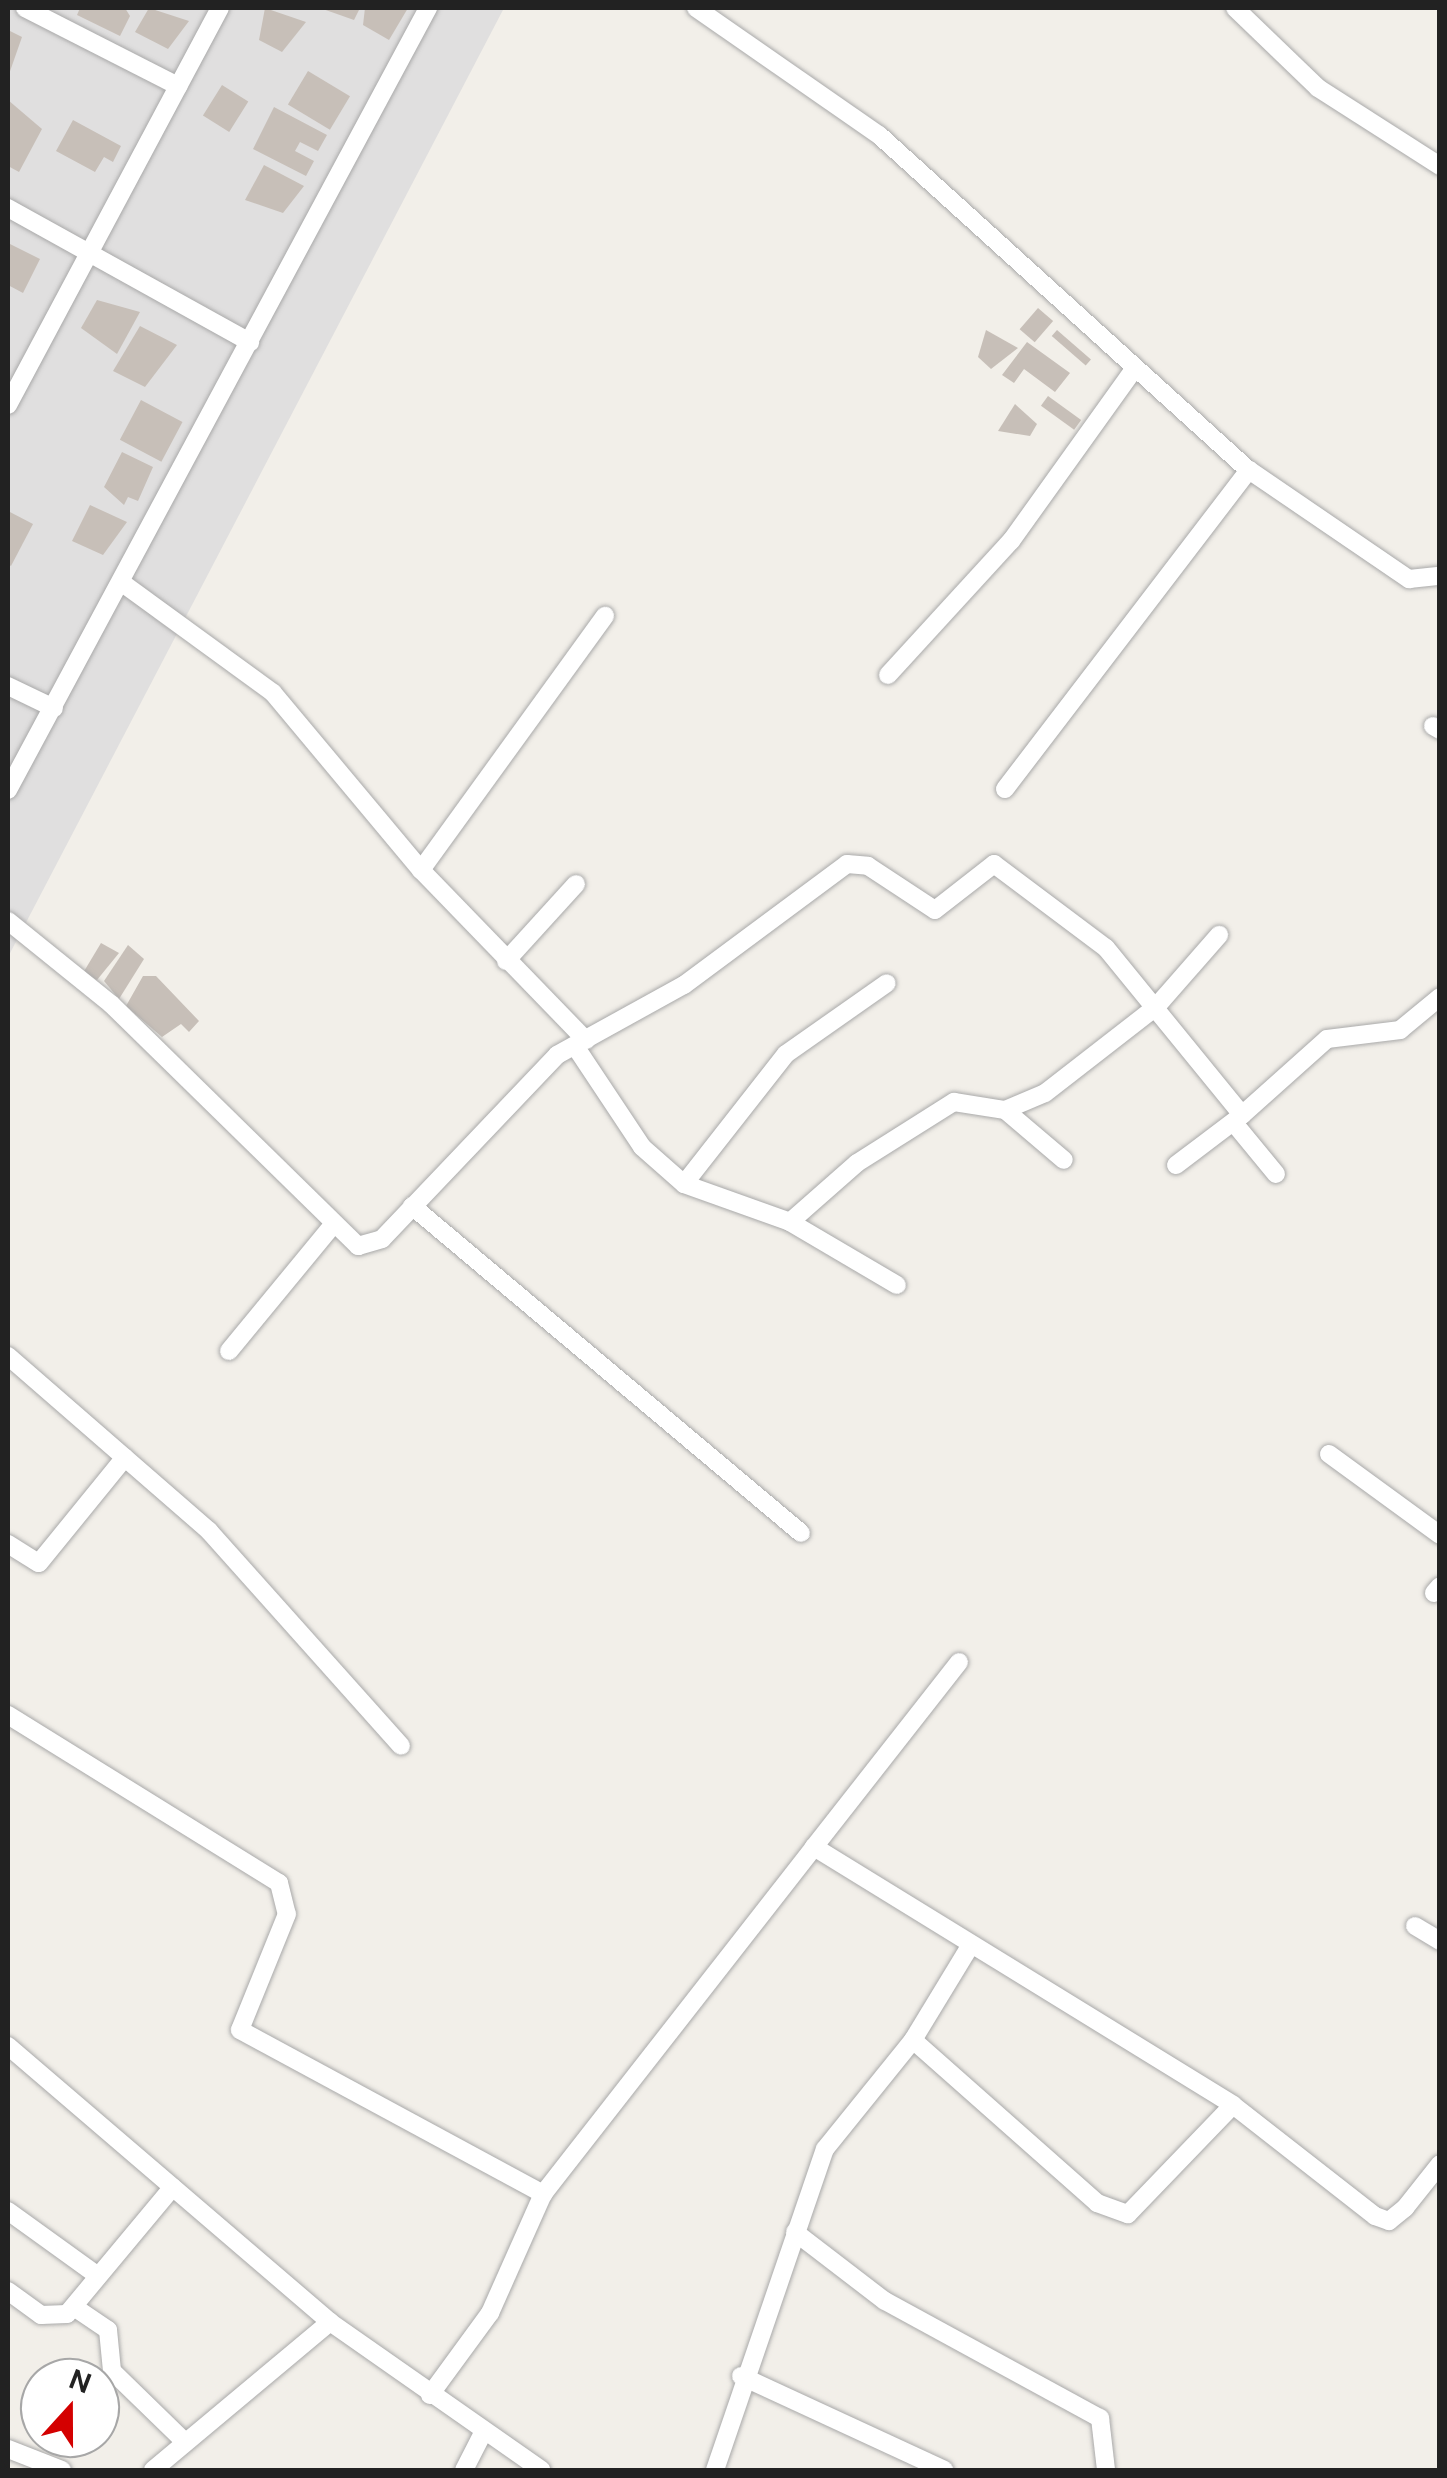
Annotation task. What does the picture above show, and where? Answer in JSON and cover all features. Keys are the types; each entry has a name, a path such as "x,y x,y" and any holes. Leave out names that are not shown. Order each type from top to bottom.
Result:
{"street":[{"path":"25,8 46,12 178,86"},
{"path":"8,405 220,8"},
{"path":"8,790 428,8"},
{"path":"696,8 880,134 1249,470 1409,579 1440,576"},
{"path":"1235,8 1318,88 1440,166"},
{"path":"8,208 250,342"},
{"path":"888,674 1011,540 1134,368"},
{"path":"1005,789 1249,470"},
{"path":"121,582 274,693 420,870 580,1043 642,1146 684,1184 790,1222 897,1285"},
{"path":"420,870 605,616"},
{"path":"8,686 54,708"},
{"path":"8,921 111,1004 332,1226 370,1246 580,1043 684,985 848,864 868,866 935,910 994,864 1106,948 1156,1008 1276,1174"},
{"path":"506,961 576,884"},
{"path":"1004,1110 1045,1092 1156,1008 1219,935"},
{"path":"684,1184 786,1054 887,983"},
{"path":"1176,1164 1238,1119 1327,1039 1400,1030 1440,997"},
{"path":"790,1222 857,1163 954,1102 1004,1110 1064,1160"},
{"path":"412,1206 802,1533"},
{"path":"228,1351 332,1226"},
{"path":"8,1356 210,1530 400,1746"},
{"path":"1329,1454 1440,1535"},
{"path":"8,1544 39,1563 125,1458"},
{"path":"430,2395 490,2312 544,2194 959,1662"},
{"path":"8,1715 278,1883 287,1914 240,2030 544,2194"},
{"path":"814,1846 968,1948 1233,2105 1389,2221 1440,2164"},
{"path":"1415,1926 1440,1941"},
{"path":"715,2470 740,2376 825,2150 913,2040 968,1948"},
{"path":"913,2040 1098,2203 1128,2214 1233,2105"},
{"path":"8,2046 330,2322 541,2470"},
{"path":"8,2291 53,2319 74,2307 94,2273 172,2187"},
{"path":"8,2210 94,2273"},
{"path":"795,2232 894,2307 1100,2418 1106,2470"},
{"path":"74,2307 108,2330 112,2371 185,2442"},
{"path":"153,2470 330,2322"},
{"path":"740,2376 944,2470"},
{"path":"464,2470 484,2431"},
{"path":"8,2449 62,2470"}],"shaded area":[{"path":"8,8 504,8 8,957"}],"building":[{"path":"80,8 125,8 130,16 120,36 77,15"},
{"path":"149,8 189,21 168,49 135,32"},
{"path":"265,8 306,22 282,52 259,40"},
{"path":"320,8 360,8 354,20"},
{"path":"365,8 408,8 389,40 363,25"},
{"path":"8,30 22,37 8,77"},
{"path":"308,71 350,96 330,130 288,104"},
{"path":"222,85 248,101 229,132 203,116"},
{"path":"8,100 42,129 19,172 8,166"},
{"path":"274,107 327,135 318,151 300,142 295,151 314,161 306,176 253,149"},
{"path":"73,120 121,146 113,162 104,157 95,172 56,151"},
{"path":"264,165 304,186 283,213 245,200"},
{"path":"8,243 40,259 23,293 8,285"},
{"path":"97,300 140,312 117,354 81,328"},
{"path":"1038,308 1053,321 1035,342 1020,329"},
{"path":"140,326 177,345 145,387 113,371"},
{"path":"986,330 1018,348 991,369 978,357"},
{"path":"1057,330 1091,360 1086,366 1052,336"},
{"path":"1027,342 1070,373 1055,392 1024,369 1014,383 1002,375"},
{"path":"1048,396 1081,420 1074,430 1041,406"},
{"path":"141,400 182,422 161,462 120,440"},
{"path":"1015,404 1037,424 1030,436 998,431"},
{"path":"122,452 153,467 138,501 128,497 124,505 104,487"},
{"path":"90,505 127,522 103,555 72,541"},
{"path":"8,511 33,524 11,566 8,564"},
{"path":"101,943 119,953 97,980 83,973"},
{"path":"128,945 144,959 119,999 104,981"},
{"path":"143,976 156,976 199,1021 189,1032 181,1024 162,1037 126,1006"}]}
